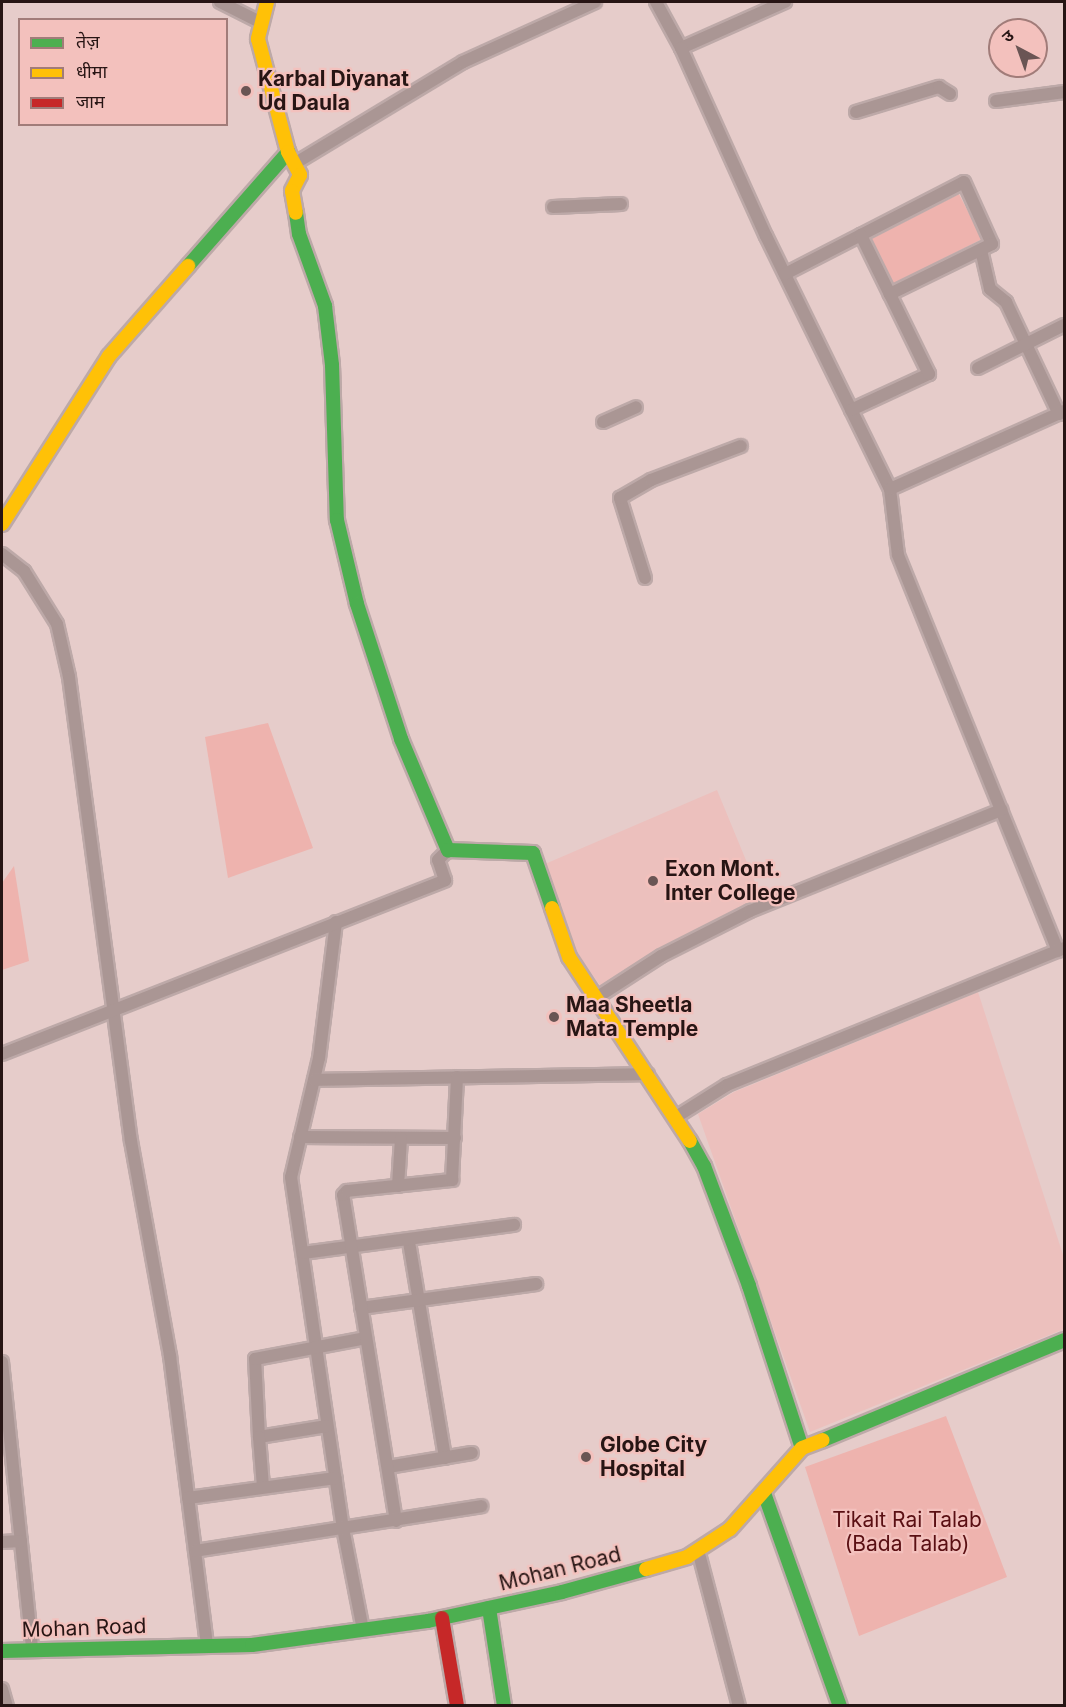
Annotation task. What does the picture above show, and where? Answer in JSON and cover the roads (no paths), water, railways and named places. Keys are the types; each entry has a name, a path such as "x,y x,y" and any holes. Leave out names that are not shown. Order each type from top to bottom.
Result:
{"street":[{"path":"220,2 260,22"},
{"path":"267,2 260,22 258,39 291,158 300,176 292,191 299,234 326,313 337,520 357,604 401,739 448,850"},
{"path":"2,524 109,356 291,158 463,62 595,2"},
{"path":"656,2 681,48 785,274 890,489 898,555 1001,810 1061,949 727,1085 676,1117"},
{"path":"681,48 785,2"},
{"path":"856,112 939,87 950,94"},
{"path":"996,101 1045,92 1065,92"},
{"path":"785,274 964,182 992,244 890,294"},
{"path":"553,207 621,204"},
{"path":"852,410 930,374 861,235"},
{"path":"890,489 1062,412 1006,303 990,289 981,250"},
{"path":"978,368 1065,325"},
{"path":"603,422 636,407"},
{"path":"645,578 620,498 651,480 741,446"},
{"path":"2,554 24,571 57,624 69,677 116,1008 131,1141 170,1356 207,1646"},
{"path":"596,998 661,956 750,911 1001,810"},
{"path":"2,1054 446,880 438,860 448,850 533,853 569,957 676,1117 708,1176 749,1286 802,1448"},
{"path":"336,922 314,1080 291,1177 343,1528 363,1630"},
{"path":"314,1080 648,1074"},
{"path":"396,1521 361,1308 345,1192 450,1182 455,1138 457,1077"},
{"path":"300,1137 455,1138"},
{"path":"398,1186 400,1138"},
{"path":"303,1253 409,1242 514,1226"},
{"path":"409,1242 445,1458"},
{"path":"361,1308 536,1284"},
{"path":"263,1487 256,1358 366,1338"},
{"name":"Mohan Road","path":"2,1652 33,1649 252,1645 363,1630 489,1608 581,1587 687,1557 729,1529 764,1493 802,1448 1065,1340"},
{"path":"2,1362 33,1649"},
{"path":"259,1437 327,1426"},
{"path":"388,1467 472,1454"},
{"path":"188,1498 336,1478"},
{"path":"764,1493 840,1706"},
{"path":"195,1551 481,1506"},
{"path":"2,1542 21,1541"},
{"path":"698,1550 739,1706"},
{"path":"489,1608 504,1706"},
{"path":"442,1618 457,1706"},
{"path":"2,1689 7,1706"}],"place":[{"name":"Karbal Diyanat Ud Daula","path":"246,91"},
{"name":"Exon Mont. Inter College","path":"653,881"},
{"name":"Maa Sheetla Mata Temple","path":"554,1017"},
{"name":"Globe City Hospital","path":"586,1457"}],"park label":[{"name":"Tikait Rai Talab (Bada Talab)","path":"907,1532"}]}
